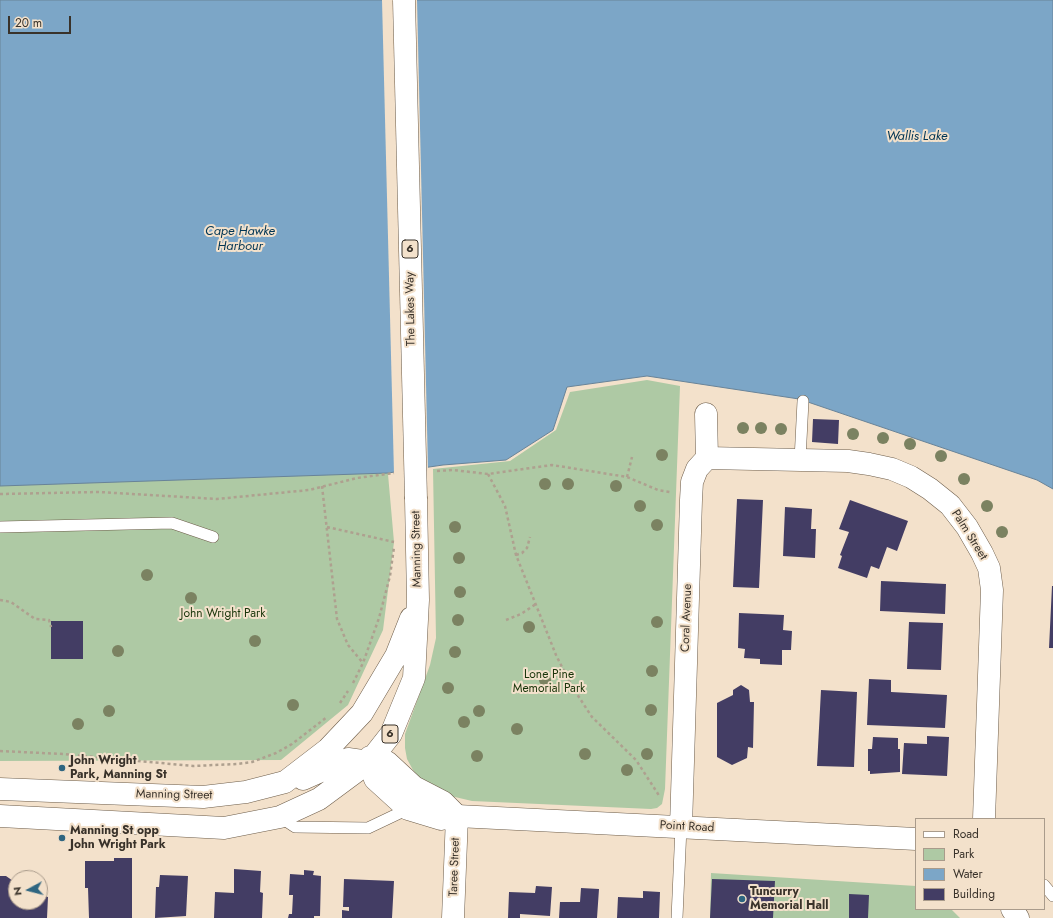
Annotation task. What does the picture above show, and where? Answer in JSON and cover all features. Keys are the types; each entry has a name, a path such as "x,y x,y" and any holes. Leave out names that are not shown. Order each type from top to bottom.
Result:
{"main road":[{"name":"The Lakes Way","path":"404,0 416,499"},
{"path":"706,414 707,458"},
{"name":"Palm Street","path":"707,458 848,461 892,469 911,477 930,489 950,505 967,527 989,568 992,590 984,818"},
{"name":"Coral Avenue","path":"681,827 692,482 697,469 707,458"},
{"name":"Manning Street","path":"0,816 224,828 280,817 318,799 369,762 391,734 414,678 418,600 416,499"},
{"name":"Manning Street","path":"0,788 203,797 246,792 285,782 328,749 362,713 396,656 418,600"},
{"path":"369,762 373,738 397,678 396,656"},
{"path":"285,782 304,779 348,759 369,762 387,762 414,787 428,796 443,802 457,816"},
{"name":"Point Road","path":"369,762 375,779 408,809 440,818 457,816 915,839"},
{"name":"Taree Street","path":"453,918 457,816"}],"lane":[{"path":"800,460 803,401"},
{"path":"0,527 172,523 213,537"},
{"path":"280,817 295,827 368,828 408,809"},
{"path":"677,918 681,827"},
{"path":"1045,886 1053,896"}],"path":[{"path":"627,477 632,457"},
{"path":"431,471 453,470 488,474 552,466 627,477 658,490 676,493"},
{"path":"0,494 99,492 217,499 309,490 322,486 395,473"},
{"path":"488,474 505,506 516,555 556,655 571,685 592,717 636,760 681,827"},
{"path":"322,486 337,618 348,645 363,663"},
{"path":"327,527 394,542"},
{"path":"336,707 351,686 363,663 381,611 390,576 395,535"},
{"path":"516,555 522,553 526,548 530,537"},
{"path":"0,600 11,602 34,619 49,620 51,627"},
{"path":"506,620 521,614 536,604"},
{"path":"0,751 63,754 193,766 237,764 252,762 276,753 306,733 332,712"}],"green space":[{"name":"Lone Pine Memorial Park","path":"647,380 680,386 665,789 662,804 657,808 651,809 472,801 438,793 423,782 413,770 407,759 405,748 405,734 430,665 436,638 433,469 510,461 556,430 570,392"},
{"name":"John Wright Park","path":"387,463 394,542 383,630 348,705 281,760 0,761 0,476"},
{"path":"711,873 915,886 915,910 952,910 960,918 710,918"}],"water":[{"name":"Cape Hawke Harbour","path":"0,0 1053,0 1053,489 1037,480 799,399 647,376 567,387 553,430 506,460 443,465 388,473 0,486"}],"pier":[{"path":"382,0 417,0 428,469 394,474"}],"building":[{"path":"813,419 839,420 838,444 812,442"},
{"path":"737,499 763,500 759,588 733,587"},
{"path":"850,500 908,521 897,551 887,547 879,569 871,566 867,578 838,568 842,556 840,555 849,532 839,529"},
{"path":"785,507 812,509 811,529 816,529 815,558 783,556"},
{"path":"881,581 946,584 945,614 880,611"},
{"path":"1052,586 1053,648 1049,648"},
{"path":"739,613 784,615 783,630 792,631 791,650 782,650 782,665 760,664 760,659 744,658 745,649 738,648"},
{"path":"51,621 83,621 83,659 51,659"},
{"path":"909,622 943,623 941,670 907,669"},
{"path":"869,679 891,680 891,692 947,695 945,728 867,725"},
{"path":"741,685 749,690 750,702 754,702 753,748 748,747 747,758 732,765 717,757 717,703 733,695 733,690"},
{"path":"821,690 857,692 854,767 817,766"},
{"path":"927,736 949,737 947,776 902,774 904,743 927,744"},
{"path":"873,737 898,738 898,749 900,749 900,772 870,774 870,771 868,771 868,749 872,749"},
{"path":"114,858 132,858 132,918 89,918 88,888 85,888 85,861 114,861"},
{"path":"234,869 261,871 260,892 263,893 262,918 214,918 215,892 234,893"},
{"path":"304,870 314,871 313,875 321,876 320,916 314,916 314,918 288,918 289,914 292,914 293,895 289,895 290,874 304,875"},
{"path":"160,875 188,876 186,916 155,918 156,887 159,887"},
{"path":"0,876 8,877 8,910 47,910 47,918 0,918"},
{"path":"344,879 394,881 392,918 342,918 342,910 349,911 349,907 343,907"},
{"name":"Tuncurry Memorial Hall","path":"712,879 775,881 773,918 710,918"},
{"path":"536,886 552,887 550,916 520,914 520,918 508,918 509,892 535,893"},
{"path":"581,888 599,889 597,918 559,918 560,902 580,902"},
{"path":"643,891 660,892 659,918 617,918 618,897 643,898"},
{"path":"849,894 869,895 868,918 849,918"}],"place":[{"name":"John Wright Park, Manning St","path":"62,768"},
{"name":"Manning St opp John Wright Park","path":"62,838"},
{"name":"Tuncurry Memorial Hall","path":"742,899"}],"water label":[{"name":"Wallis Lake","path":"917,137"}]}
